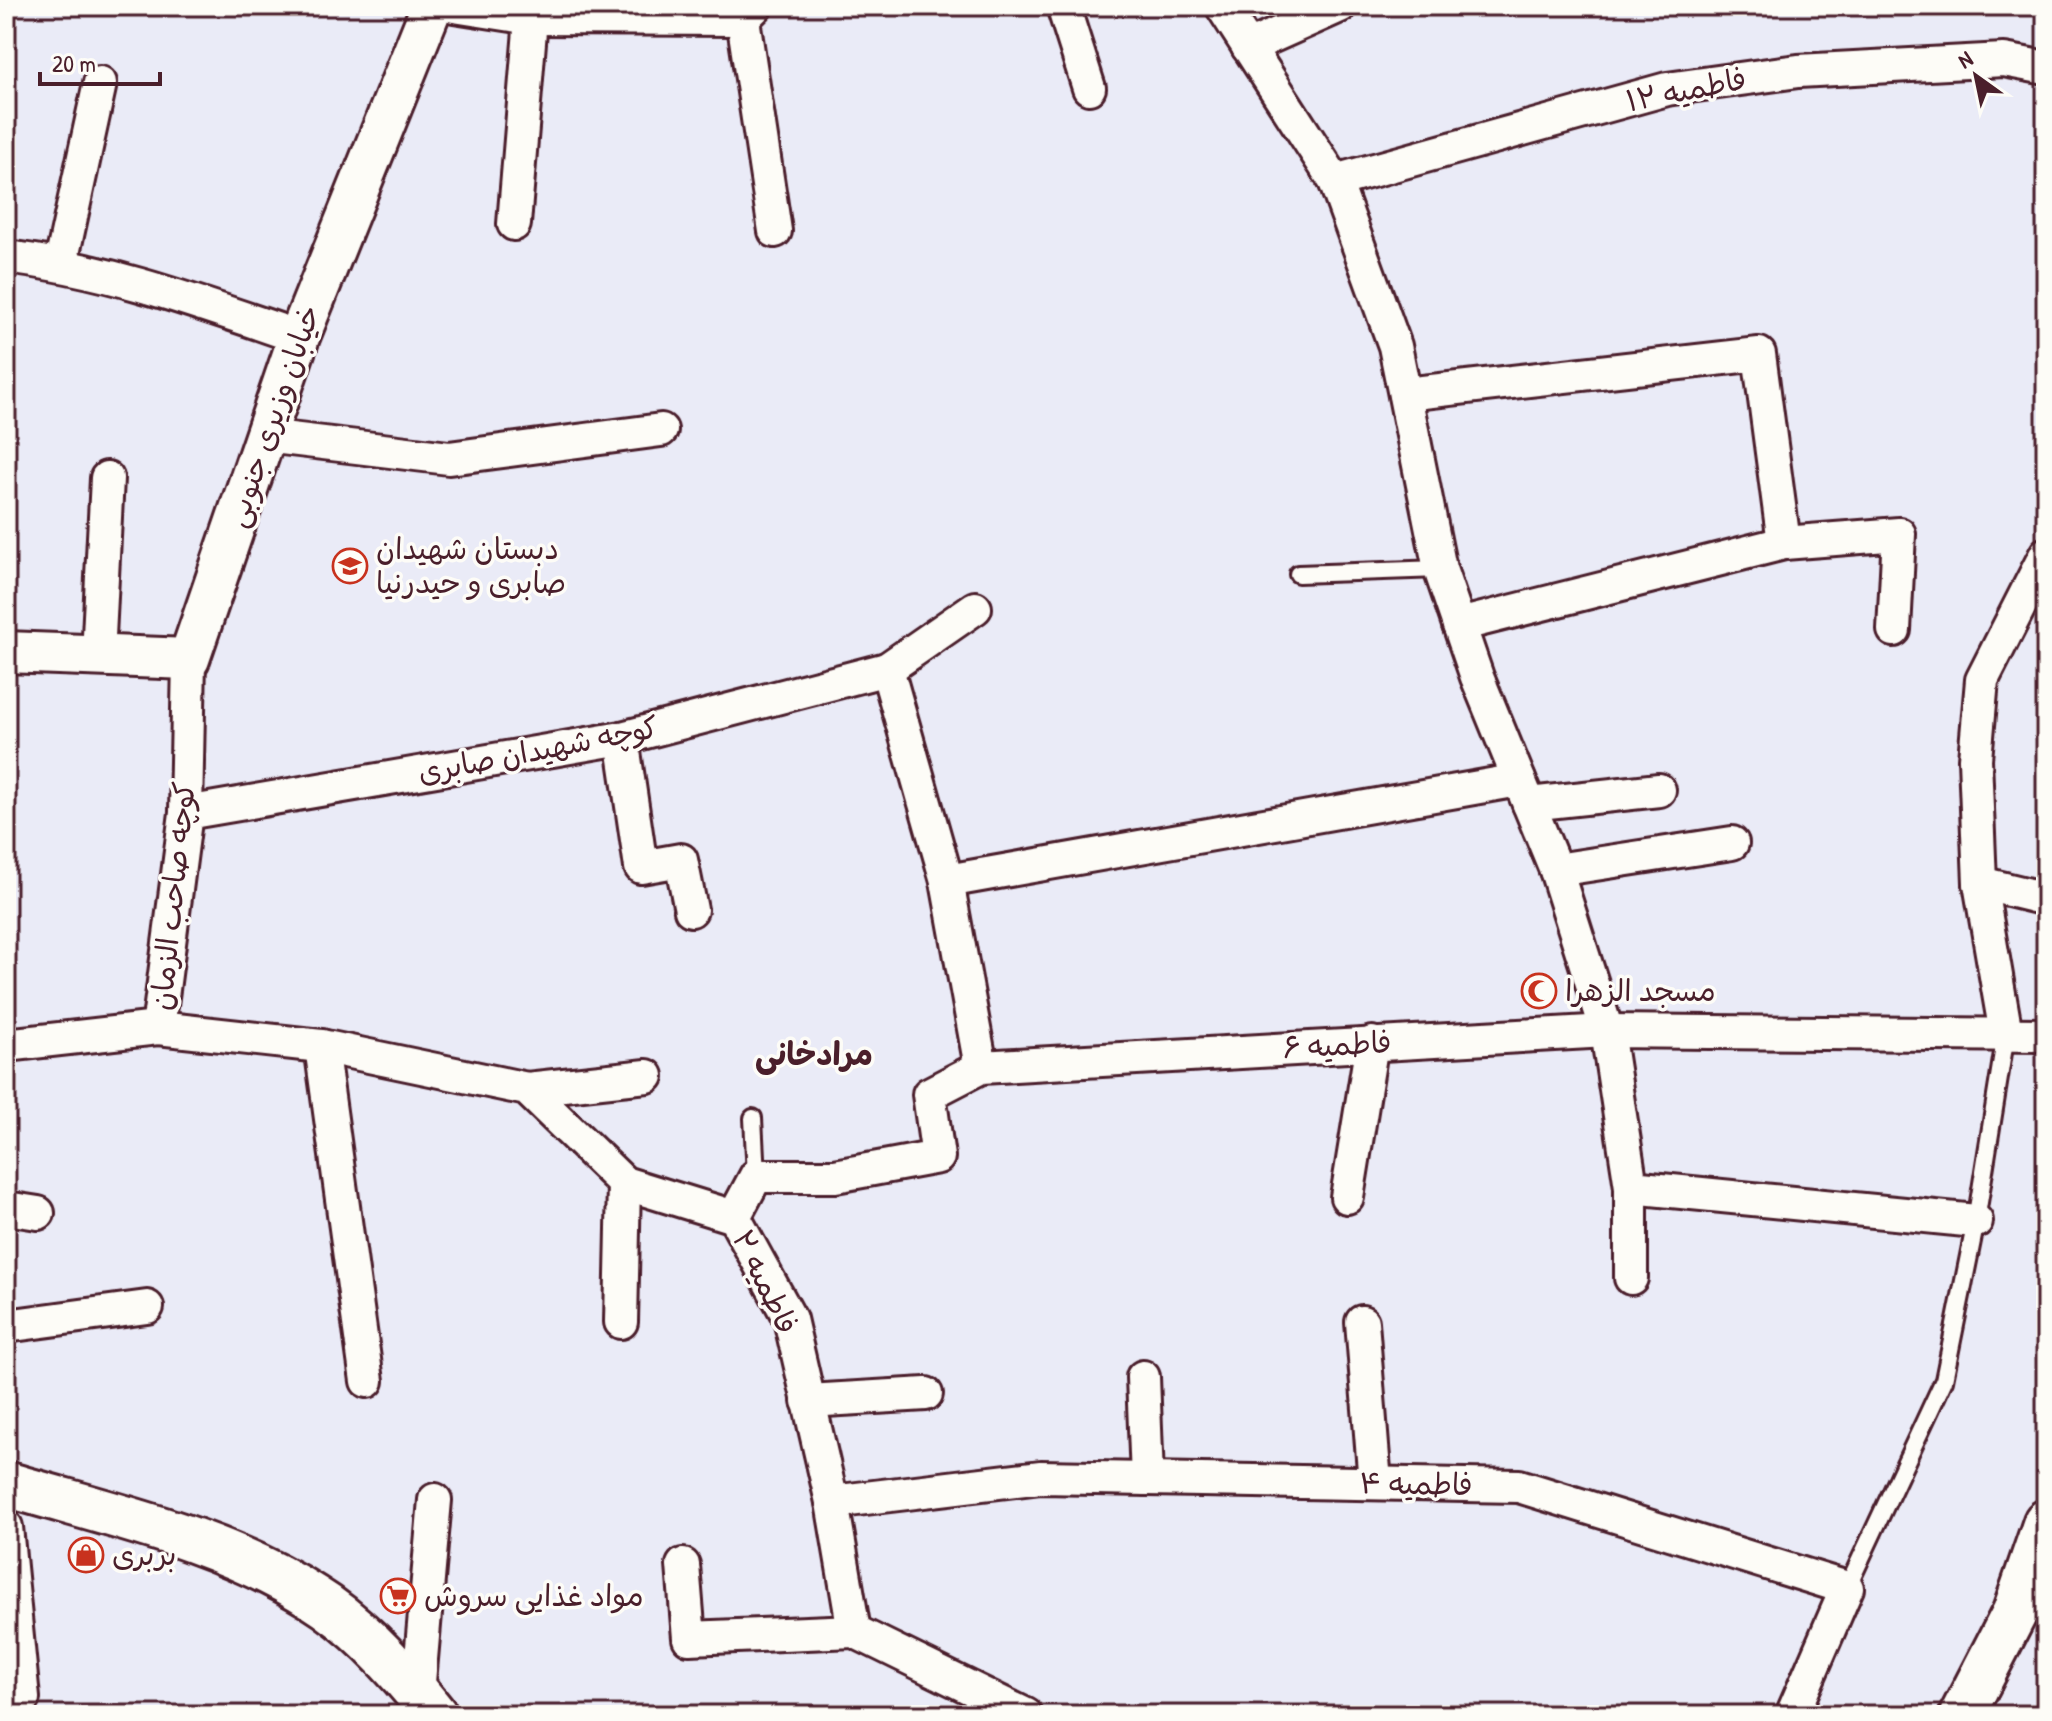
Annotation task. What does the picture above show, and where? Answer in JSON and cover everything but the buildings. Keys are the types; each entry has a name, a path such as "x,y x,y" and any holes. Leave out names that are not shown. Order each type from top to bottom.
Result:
{"main road":[{"path":"6,1484 197,1541 261,1568 316,1598 427,1704"},
{"path":"1972,1712 2015,1612 2045,1526"}],"street":[{"name":"خیابان وزیری جنوبی","path":"189,659 299,337 432,6"},
{"path":"454,6 531,18 750,12 775,231"},
{"path":"1063,6 1089,88"},
{"path":"1222,6 1335,181 1395,346 1440,569 1459,625 1556,870 1607,1031 1631,1187 1631,1278"},
{"path":"1248,47 1340,6"},
{"path":"514,224 531,18"},
{"name":"فاطمیه ۱۲","path":"1335,181 1667,89 1798,71 2004,60 2046,68"},
{"path":"61,263 100,83"},
{"path":"6,257 61,263 139,283 299,337"},
{"path":"1405,394 1759,354 1784,543"},
{"path":"265,436 449,458 661,430"},
{"path":"98,656 107,478"},
{"path":"1459,625 1784,543 1899,534 1894,630"},
{"path":"2006,1034 1980,883 1975,759 1982,680 2046,554"},
{"name":"کوچه شهیدان صابری","path":"186,813 622,738 887,669 975,608"},
{"path":"6,652 189,659"},
{"name":"کوچه صاحب الزمان","path":"6,1045 158,1028 186,813 189,659"},
{"path":"887,669 947,881 981,1067"},
{"path":"622,738 641,867 681,860 691,910"},
{"path":"947,881 1524,792 1659,790"},
{"path":"1556,870 1732,843"},
{"path":"1980,883 2046,899"},
{"path":"158,1028 321,1046 527,1089 647,1076"},
{"name":"فاطمیه ۶","path":"756,1176 835,1176 938,1157 929,1094 981,1067 1607,1031 2046,1035"},
{"path":"1347,1197 1372,1043"},
{"path":"321,1046 367,1381"},
{"name":"فاطمیه ۲","path":"527,1089 624,1183 734,1217 790,1319 832,1502 854,1631"},
{"path":"734,1217 756,1176"},
{"path":"621,1322 624,1183"},
{"path":"1631,1187 1976,1221"},
{"path":"6,1208 38,1213"},
{"path":"6,1326 147,1307"},
{"path":"1362,1322 1375,1483"},
{"path":"1143,1377 1147,1479"},
{"path":"808,1401 926,1394"},
{"name":"فاطمیه ۴","path":"832,1502 1041,1477 1519,1486 1847,1588"},
{"path":"427,1704 435,1500"},
{"path":"6,1527 23,1698 6,1698"},
{"path":"683,1565 689,1638 854,1631 1026,1715"},
{"path":"1792,1715 1847,1588"}],"lane":[{"path":"1298,574 1440,569"},
{"path":"1847,1588 1944,1380 1976,1221 2006,1034"},
{"path":"753,1118 756,1176"}],"place":[{"name":"دبستان شهیدان صابری و حیدرنیا","path":"350,566"},
{"name":"مسجد الزهرا","path":"1539,991"},
{"name":"بربری","path":"86,1555"},
{"name":"مواد غذایی سروش","path":"398,1596"}],"district":[{"name":"مرادخانی","path":"814,1054"}]}
